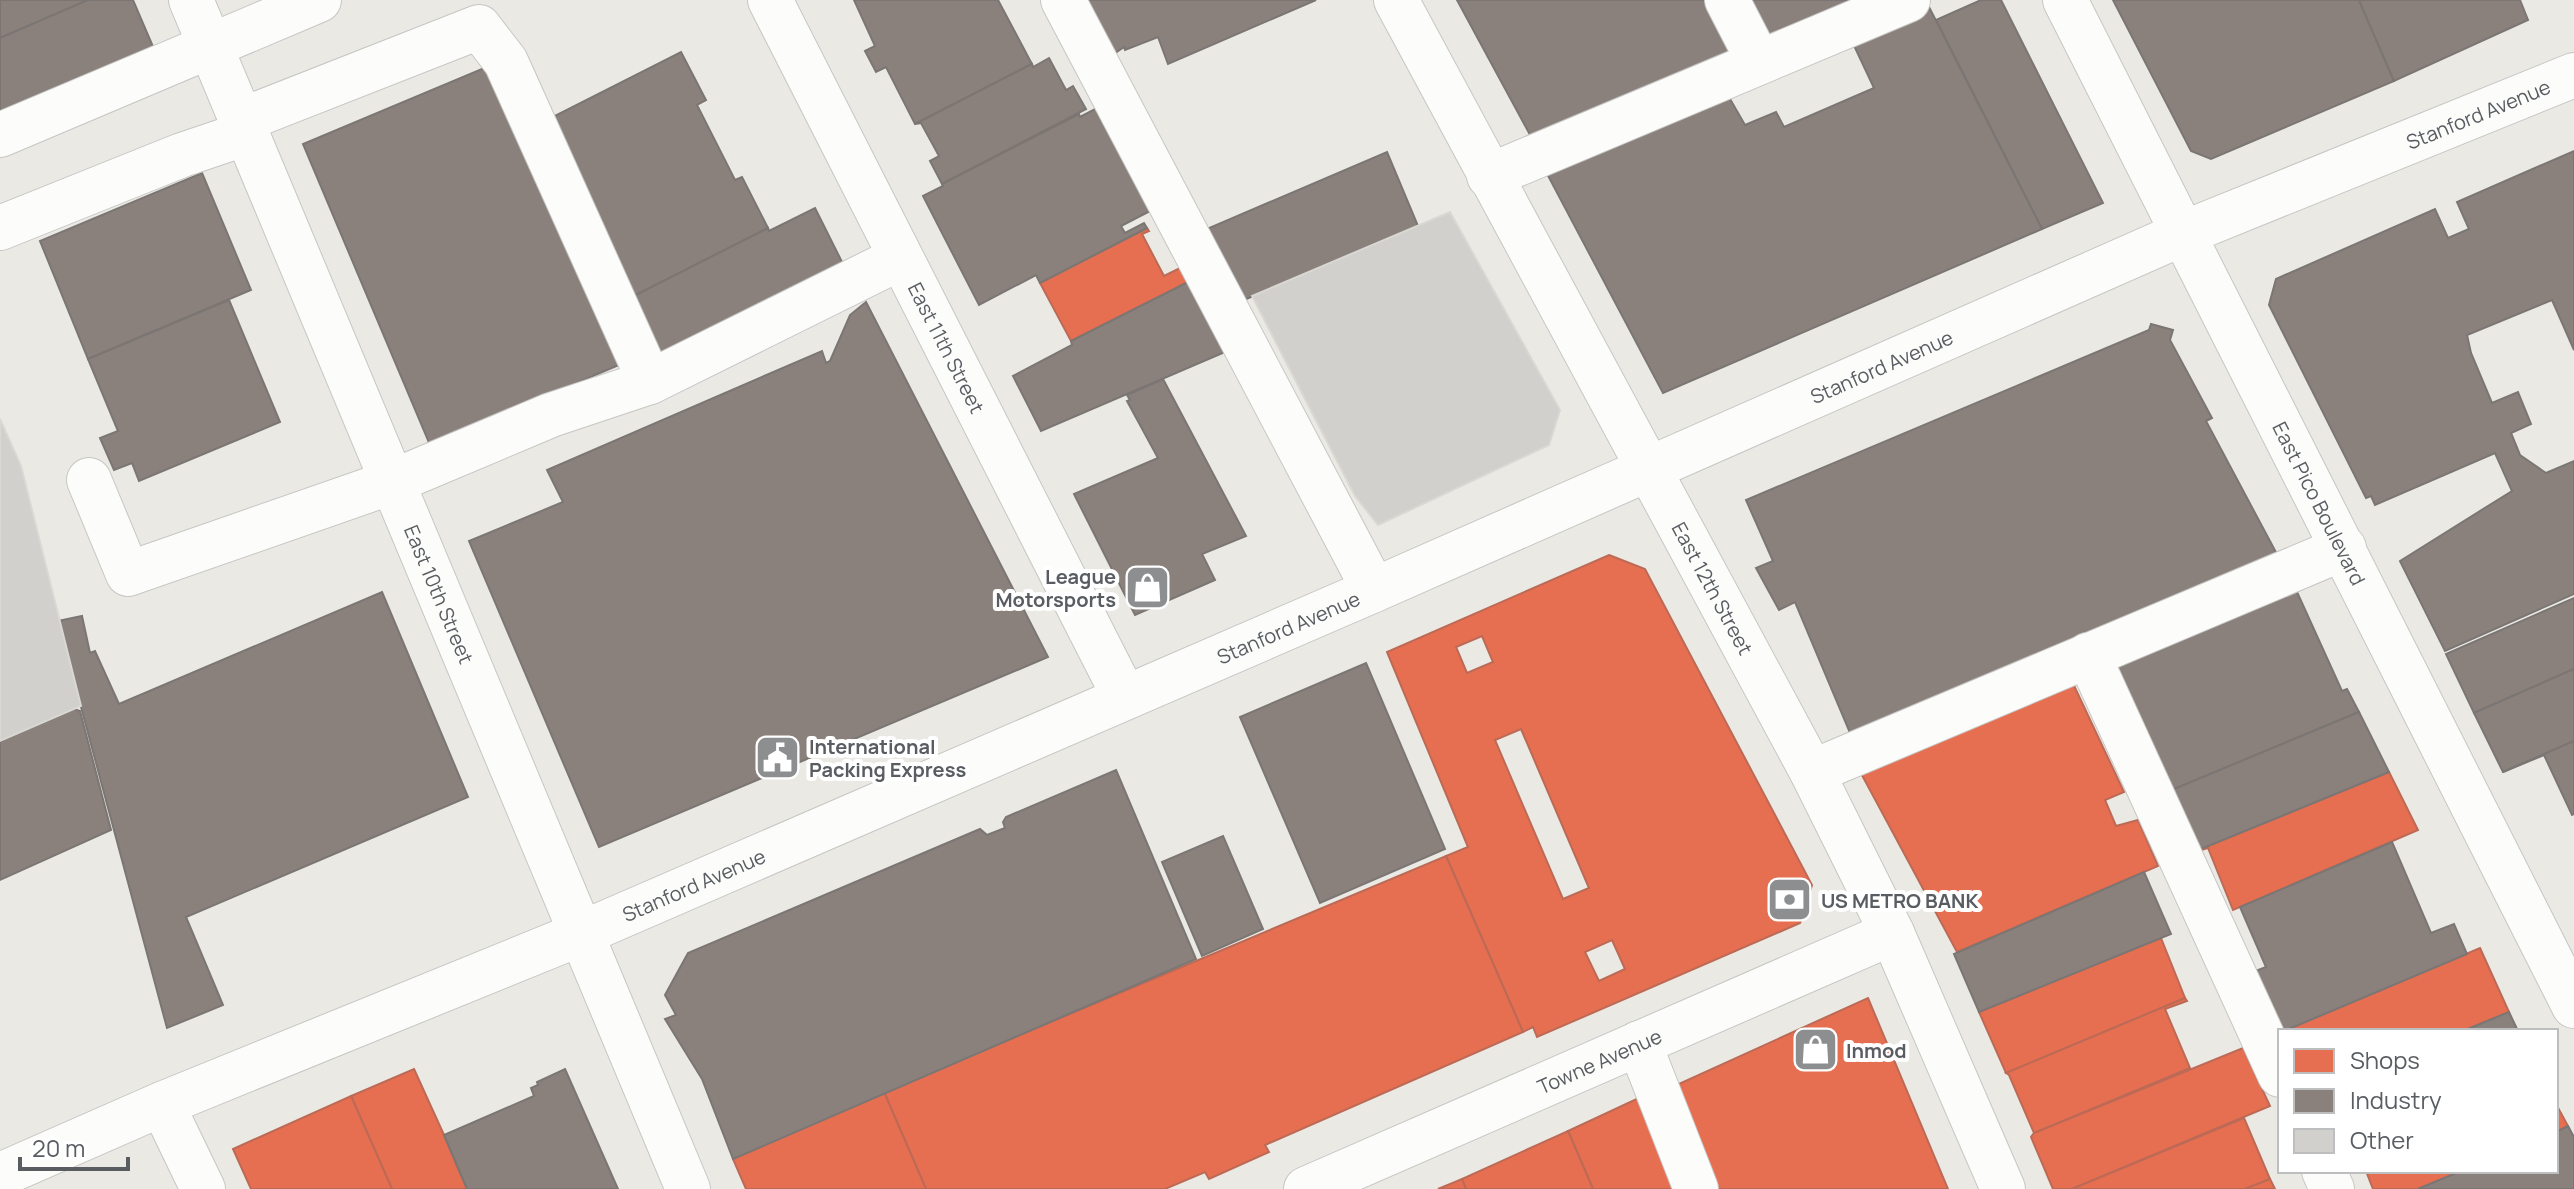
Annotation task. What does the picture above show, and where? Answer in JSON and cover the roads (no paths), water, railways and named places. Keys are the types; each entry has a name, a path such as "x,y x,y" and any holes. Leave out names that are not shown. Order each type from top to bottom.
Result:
{"street":[{"name":"East 10th Street","path":"191,0 688,1189"},
{"path":"0,135 319,0"},
{"name":"East 11th Street","path":"770,0 1124,696"},
{"path":"1063,0 1374,590"},
{"name":"East 12th Street","path":"1396,0 1812,772 1892,933 2003,1189"},
{"path":"1727,0 1759,62"},
{"path":"1489,176 1908,0"},
{"name":"East Pico Boulevard","path":"2065,0 2574,1006"},
{"path":"0,228 182,155 479,27 506,62 650,382"},
{"name":"Stanford Avenue","path":"0,1175 162,1104 580,934 1374,590 2184,233 2574,75"},
{"path":"89,480 128,574 392,482 551,415 650,382 900,258"},
{"path":"1812,772 2344,548"},
{"path":"2088,655 2278,1071"},
{"name":"Towne Avenue","path":"1306,1189 1892,933"},
{"path":"1639,1043 1696,1189"},
{"path":"162,1104 203,1189"}],"place":[{"name":"League Motorsports","path":"1147,588"},
{"name":"International Packing Express","path":"778,757"},
{"name":"US METRO BANK","path":"1790,900"},
{"name":"Inmod","path":"1815,1050"}]}
